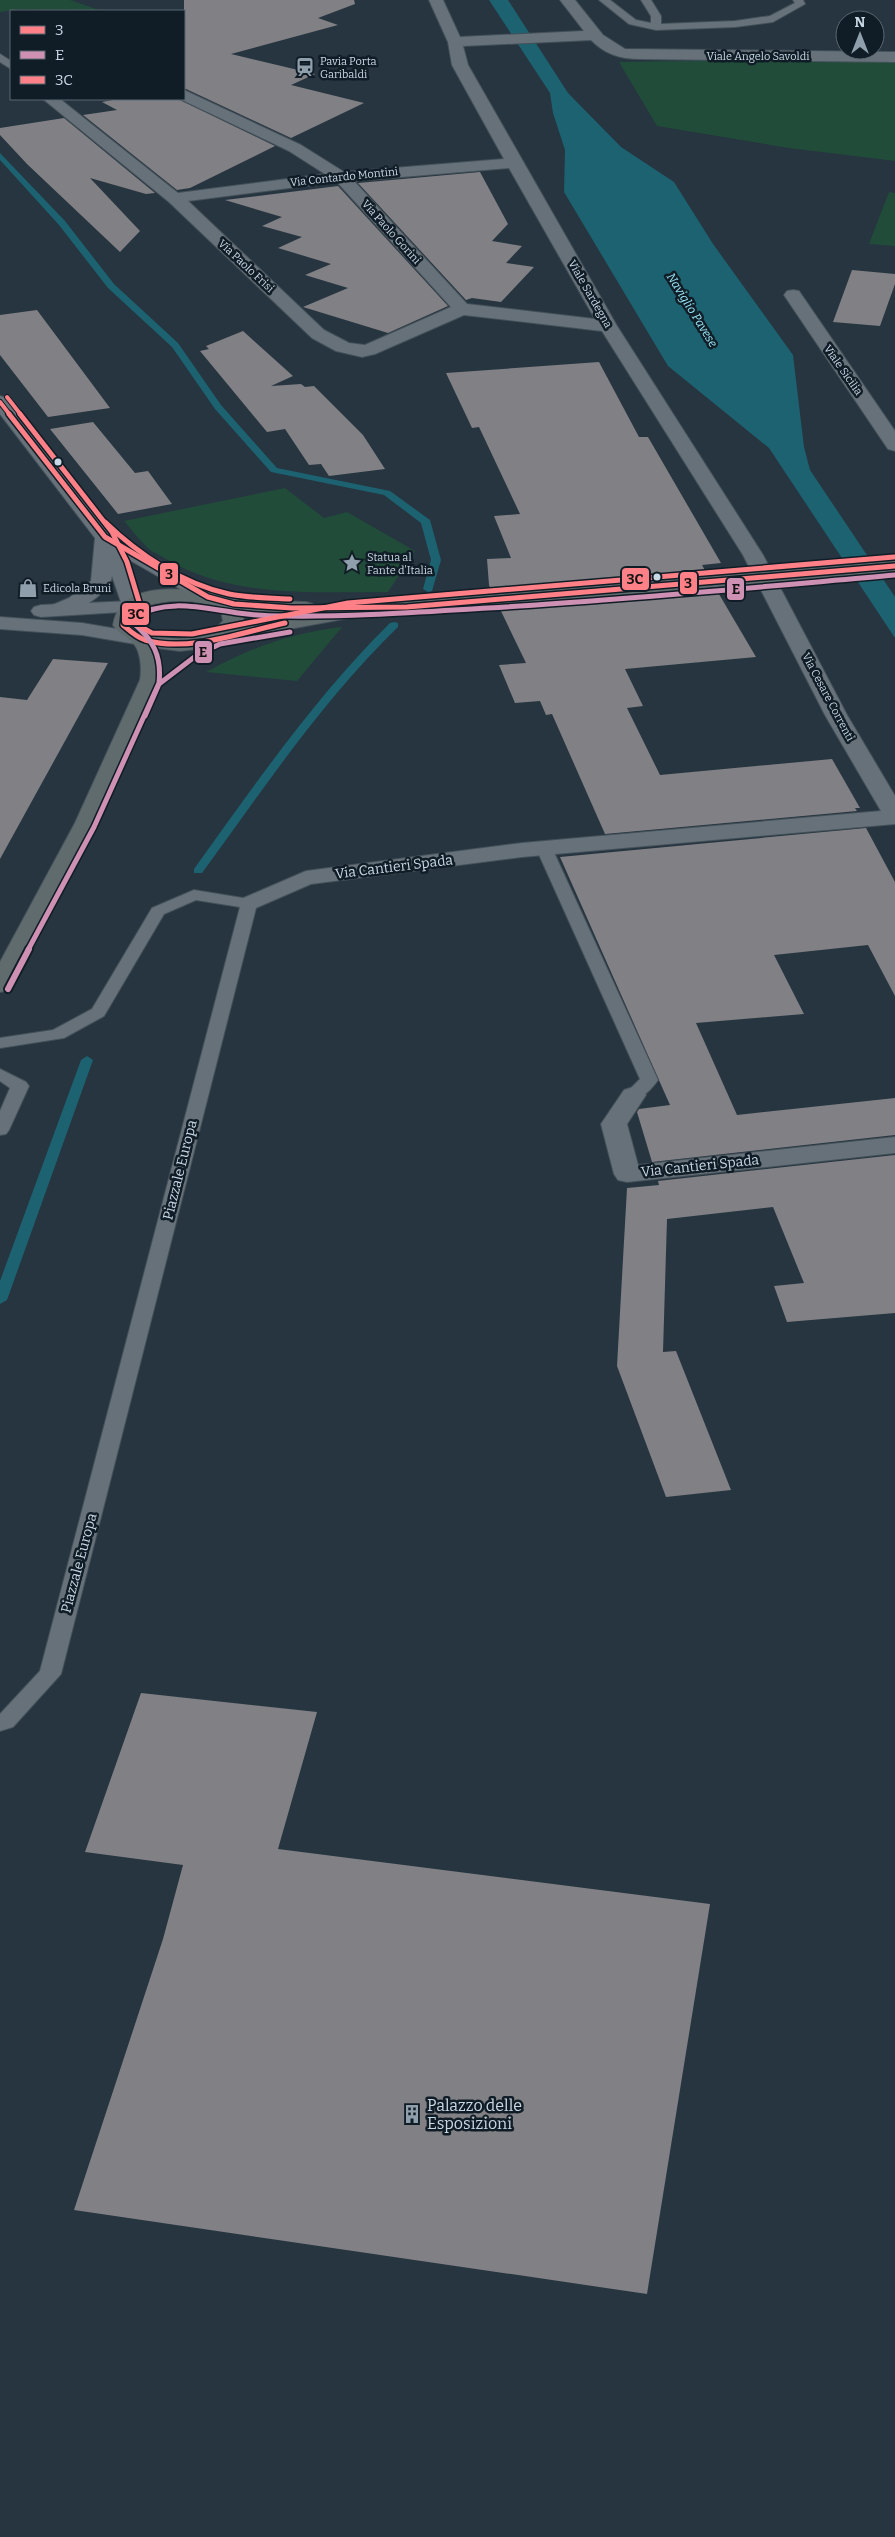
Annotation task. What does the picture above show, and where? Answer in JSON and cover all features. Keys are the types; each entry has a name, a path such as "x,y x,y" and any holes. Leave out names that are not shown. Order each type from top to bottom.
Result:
{"main road":[{"path":"407,607 292,608 252,606 173,594 141,601 131,607 124,614 123,625 129,632 141,638 174,644 334,614 895,566"},
{"path":"0,985 86,822 152,678 182,654 214,638 231,626 234,617 231,609 213,599"},
{"path":"141,638 148,652 152,678"}],"street":[{"name":"Viale Sardegna","path":"436,0 455,42 460,65 514,163 608,326 765,577"},
{"path":"567,0 596,35"},
{"path":"455,42 596,35"},
{"name":"Viale Angelo Savoldi","path":"596,35 621,53 653,56 895,57"},
{"name":"Via Paolo Gorini","path":"185,95 294,148 341,177 462,309"},
{"name":"Via Paolo Frisi","path":"52,100 175,198 318,334 345,349 361,352 369,350 462,309"},
{"name":"Via Contardo Montini","path":"175,198 341,177 514,163"},
{"name":"Viale Sicilia","path":"792,295 895,445"},
{"path":"462,309 608,326"},
{"path":"0,402 105,537 119,565 131,607 0,612"},
{"path":"105,537 172,578 213,599"},
{"path":"57,610 82,598 101,583 105,537"},
{"name":"Via Cesare Correnti","path":"765,577 836,715 895,816"},
{"path":"0,623 82,629 141,638"},
{"name":"Via Cantieri Spada","path":"249,904 306,878 544,848 895,816"},
{"name":"Via Cantieri Spada","path":"633,1095 614,1124 626,1174 895,1145"}],"lane":[{"path":"604,0 634,22 656,27 735,24 773,19 800,4 798,0"},
{"path":"646,0 656,16 656,27"},
{"name":"Via Cantieri Spada","path":"544,848 649,1080 633,1095"},
{"path":"0,1043 58,1034 98,1012 158,911 194,895 249,904"},
{"name":"Piazzale Europa","path":"0,1723 5,1722 50,1674 249,904"},
{"path":"0,1074 20,1086 0,1130"}],"green space":[{"path":"0,0 70,0 99,10 19,9 0,12"},
{"path":"745,60 895,62 895,161 789,148 657,126 619,62"},
{"path":"889,192 895,193 895,246 869,244"},
{"path":"285,488 324,518 347,512 415,551 388,592 302,592 245,587 218,581 191,572 151,550 142,543 124,521"},
{"path":"342,627 297,681 206,672 239,655 272,642 306,633"}],"water":[{"name":"Naviglio Pavese","path":"489,0 508,0 568,93 621,147 674,182 713,244 793,355 804,447 810,470 895,597 895,638 769,448 668,366 564,192 565,150 553,113 550,93"}],"building":[{"path":"184,0 354,0 355,4 318,18 338,25 231,54 315,74 291,85 364,103 291,138 185,88"},
{"path":"113,100 180,100 275,146 190,188 177,190 83,115 117,110 102,102"},
{"path":"64,118 155,193 146,194 90,178 140,231 120,252 27,164 0,135 0,128"},
{"path":"480,172 508,224 492,241 522,246 506,263 534,267 501,302 472,298 466,300 358,183"},
{"path":"338,186 448,306 388,333 303,307 348,288 305,275 331,264 278,248 302,237 262,226 282,217 225,200"},
{"path":"852,270 895,274 895,284 880,326 833,322"},
{"path":"37,310 110,408 48,417 0,355 0,315"},
{"path":"243,331 293,376 271,386 301,384 305,387 314,386 363,435 385,469 329,476 321,464 309,465 285,429 267,432 200,351 209,349 206,346"},
{"path":"599,362 639,437 648,437 721,563 702,565 707,574 492,592 489,585 487,559 511,558 494,516 520,514 479,427 472,428 446,373"},
{"path":"93,422 135,473 148,471 172,504 118,514 50,429"},
{"path":"716,589 756,657 625,669 643,706 627,708 660,775 832,759 860,808 855,808 857,811 605,834 552,714 546,715 540,701 515,703 499,665 526,663 499,607"},
{"path":"53,659 108,663 0,859 0,697 27,700"},
{"path":"866,828 895,882 895,996 868,945 774,955 804,1014 696,1023 737,1115 895,1098 895,1135 652,1162 637,1112 639,1109 670,1105 560,857"},
{"path":"895,1155 895,1313 787,1322 774,1286 804,1283 773,1207 667,1219 663,1352 676,1351 731,1490 666,1497 617,1366 627,1188 659,1185 658,1181"},
{"name":"Palazzo delle Esposizioni","path":"141,1693 317,1712 278,1849 710,1904 647,2294 74,2210 163,1939 183,1865 85,1852"}],"waterway":[{"path":"0,155 62,223 111,286 175,345 218,407 274,470 387,493 426,522 436,560 428,589"},
{"path":"198,871 314,712 366,653 394,625"},
{"path":"0,1300 87,1060"}],"transit line":[{"name":"3C","path":"7,397 112,532 127,562 140,605 132,622 152,633 169,635 192,634 348,603 894,557"},
{"name":"3","path":"0,402 105,537 208,597 234,604 292,608 407,607 895,566"},
{"name":"3C","path":"105,522 130,544 162,566 196,583 228,594 290,599"},
{"name":"E","path":"8,989 94,827 159,683 160,664 156,648 152,641 132,622 133,617 145,610 158,606 184,605 270,616 377,614 599,601 895,575"},
{"name":"3","path":"131,607 124,614 123,625 142,639 160,643 195,642 214,639 285,623"},
{"name":"E","path":"145,716 159,684 197,655 220,644 290,632"}],"place":[{"name":"Pavia Porta Garibaldi","path":"305,67"},
{"name":"Statua al Fante d'Italia","path":"352,563"},
{"name":"Edicola Bruni","path":"28,588"},
{"name":"Palazzo delle Esposizioni","path":"412,2114"}]}
